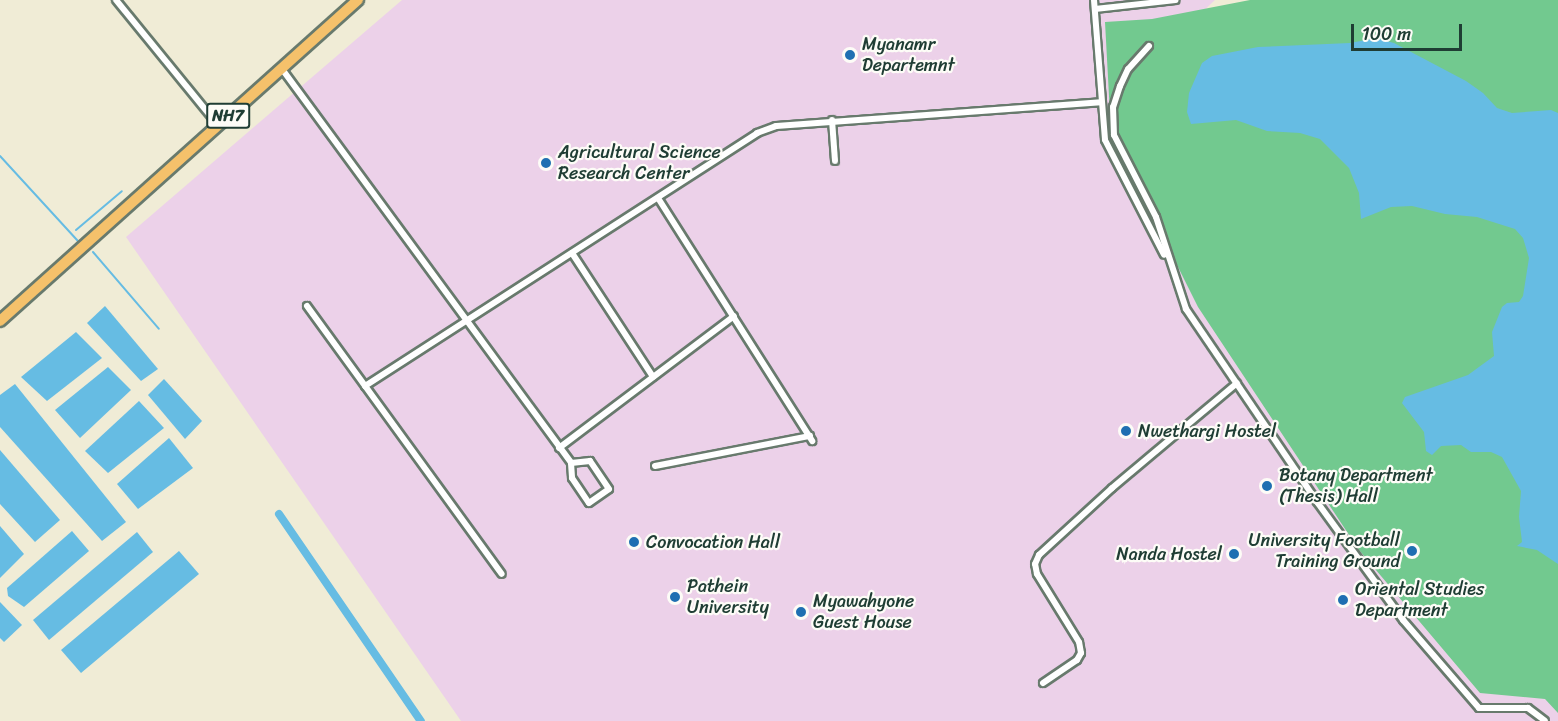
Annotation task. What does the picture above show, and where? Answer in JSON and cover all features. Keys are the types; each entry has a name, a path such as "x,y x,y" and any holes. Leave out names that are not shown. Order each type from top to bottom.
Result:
{"highway":[{"name":"NH7","path":"0,321 218,125 284,72 358,0"}],"street":[{"path":"116,0 218,125"},
{"path":"1094,0 1105,140 1171,269"},
{"path":"1095,9 1176,0"},
{"path":"1149,46 1128,69 1120,86 1113,107 1114,135 1156,218 1186,309 1382,594 1479,708 1528,708 1545,721"},
{"path":"284,72 571,463 572,478 589,503 609,489 590,461 571,463"},
{"path":"365,386 757,134 776,126 832,120 1101,102"},
{"path":"832,120 835,161"},
{"path":"656,466 811,439 658,198"},
{"path":"572,254 653,377"},
{"path":"307,306 502,574"},
{"path":"559,448 734,316"},
{"path":"1043,683 1077,660 1081,653 1080,642 1037,574 1035,564 1039,555 1112,488 1237,384"}],"shaded area":[{"name":"Pathein University","path":"402,0 1215,0 1184,29 1558,687 1558,721 461,721 126,237"}],"green space":[{"path":"1250,0 1558,0 1558,713 1545,699 1480,693 1359,550 1198,307 1111,133 1105,22 1152,19"}],"water":[{"path":"1376,38 1394,43 1466,81 1483,93 1497,108 1512,113 1551,110 1558,113 1558,564 1537,550 1517,546 1522,542 1519,517 1521,491 1502,457 1491,452 1471,452 1461,445 1441,446 1432,455 1426,451 1424,432 1402,403 1405,397 1468,375 1494,356 1492,332 1502,307 1507,303 1519,302 1523,296 1529,258 1523,238 1515,229 1477,217 1445,214 1412,206 1391,207 1361,219 1359,193 1349,168 1320,139 1300,133 1267,131 1236,120 1191,124 1187,112 1189,93 1202,63 1212,56 1258,47 1350,43"},
{"path":"105,306 158,369 141,381 87,323"},
{"path":"76,332 102,358 47,401 21,377"},
{"path":"108,367 131,390 80,438 55,410"},
{"path":"164,379 202,421 185,439 148,395"},
{"path":"15,384 126,522 102,541 0,427 0,395"},
{"path":"139,401 164,428 108,473 85,451"},
{"path":"169,438 193,468 138,509 117,484"},
{"path":"0,450 60,520 35,542 0,504"},
{"path":"0,526 24,554 0,578"},
{"path":"72,531 89,551 24,607 8,596 7,588"},
{"path":"137,532 153,552 49,640 33,620"},
{"path":"179,551 199,574 81,673 61,650"},
{"path":"0,602 22,625 4,642 0,638"}],"waterway":[{"path":"0,156 78,241"},
{"path":"76,230 122,191"},
{"path":"93,252 159,329"},
{"path":"279,514 421,721"}],"place":[{"name":"Myanamr Departemnt","path":"850,55"},
{"name":"Agricultural Science Research Center","path":"546,163"},
{"name":"Nwethargi Hostel","path":"1126,431"},
{"name":"Botany Department (Thesis) Hall","path":"1267,486"},
{"name":"Convocation Hall","path":"634,542"},
{"name":"University Football Training Ground","path":"1412,551"},
{"name":"Nanda Hostel","path":"1234,554"},
{"name":"Pathein University","path":"675,597"},
{"name":"Oriental Studies Department","path":"1343,600"},
{"name":"Myawahyone Guest House","path":"801,612"}]}
